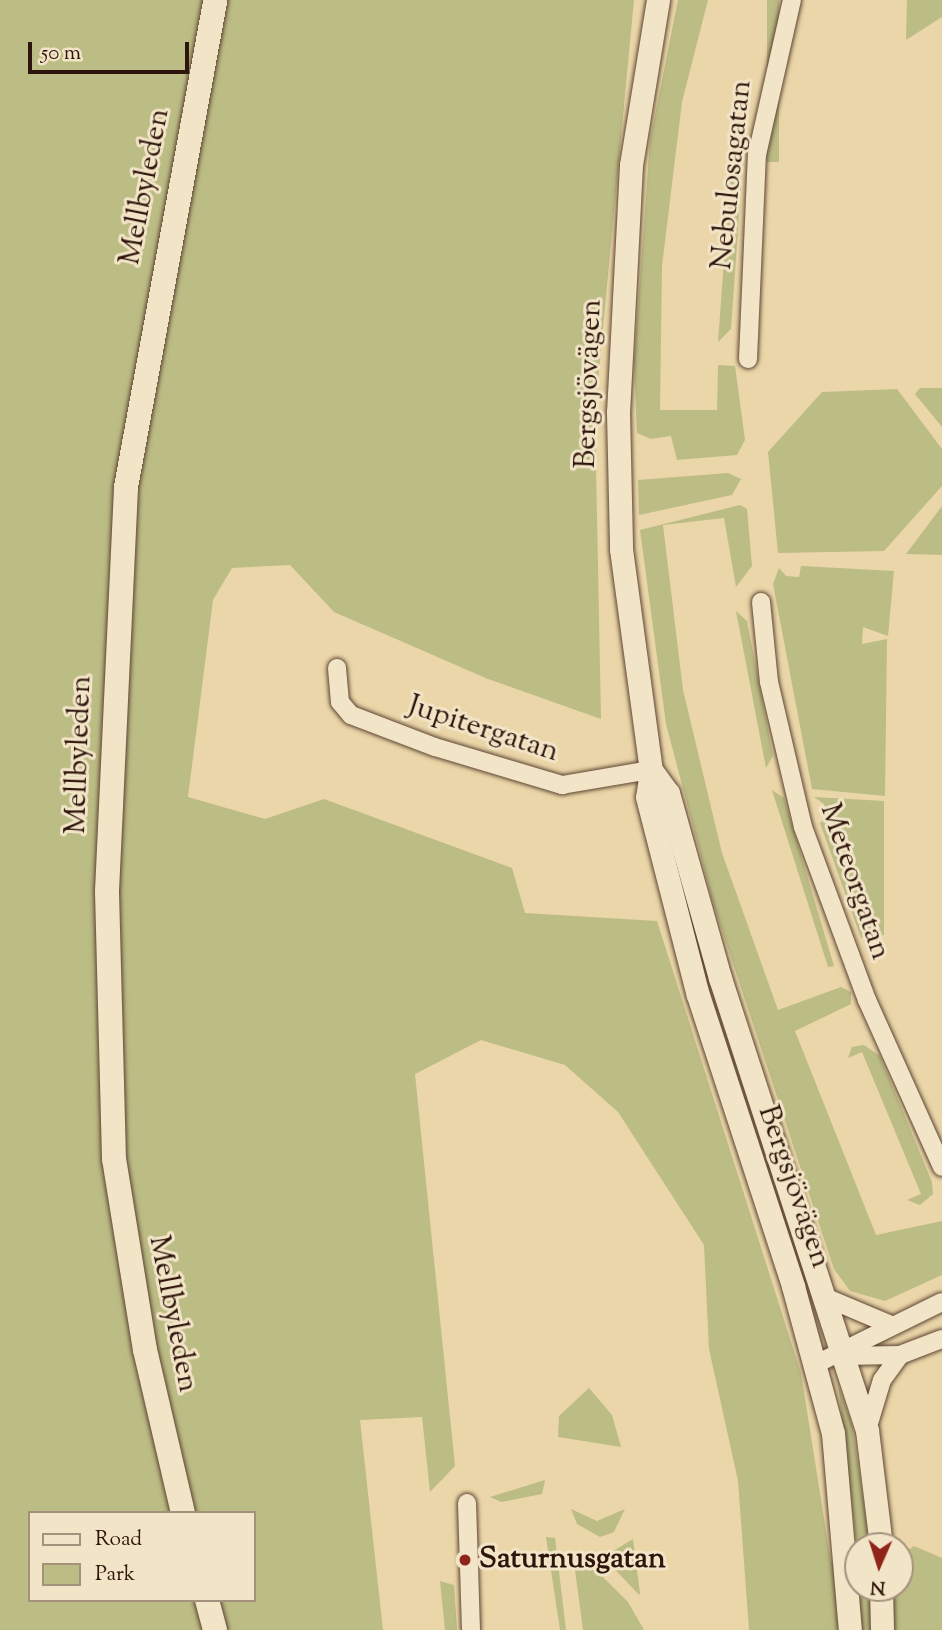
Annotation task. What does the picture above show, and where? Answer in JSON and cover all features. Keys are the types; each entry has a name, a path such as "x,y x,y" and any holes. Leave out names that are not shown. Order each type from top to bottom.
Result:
{"main road":[{"name":"Mellbyleden","path":"183,1511 145,1350 114,1159 107,891 126,487 215,0"},
{"path":"207,1602 215,1630"}],"street":[{"name":"Bergsjövägen","path":"657,0 631,164 618,412 627,619 651,770 647,797 698,995 816,1364 846,1526 850,1630"},
{"name":"Nebulosagatan","path":"748,359 757,155 792,0"},
{"name":"Meteorgatan","path":"761,602 769,682 803,827 862,987 942,1167"},
{"name":"Jupitergatan","path":"337,668 340,702 351,715 435,747 562,785 651,770"},
{"name":"Bergsjövägen","path":"651,770 668,793 720,978 827,1298 842,1356 867,1430 879,1532"},
{"path":"827,1298 891,1325"},
{"path":"816,1364 842,1356 891,1325 942,1302"},
{"path":"842,1356 900,1355 942,1339"},
{"path":"867,1430 881,1380 900,1355"},
{"path":"467,1503 471,1630"},
{"path":"881,1602 881,1630"}],"green space":[{"path":"0,0 634,0 595,413 601,719 488,679 334,612 290,565 232,568 213,600 188,797 265,819 324,799 512,868 525,913 657,921 801,1373 831,1562 844,1561 844,1602 914,1602 914,1546 942,1558 942,1630 749,1630 738,1481 709,1349 704,1245 618,1112 565,1065 481,1040 415,1074 455,1466 430,1492 422,1417 360,1420 383,1630 0,1630"},
{"path":"678,0 708,0 682,102 662,266 660,410 717,410 718,365 735,366 745,440 737,455 677,460 671,436 651,439 637,433 634,363 650,140"},
{"path":"767,0 779,0 779,162 767,162"},
{"path":"907,0 942,0 942,17 906,40"},
{"path":"730,180 741,187 731,329 718,342"},
{"path":"920,388 942,388 942,427 915,394"},
{"path":"897,389 942,449 942,486 884,551 778,553 768,452 822,392"},
{"path":"728,473 741,479 732,495 639,515 638,480"},
{"path":"740,505 747,509 752,566 736,587 724,518 663,525 683,690 722,853 778,1010 841,987 851,992 851,1004 795,1031 876,1235 942,1221 942,1275 885,1301 850,1291 834,1269 714,906 666,724 640,530"},
{"path":"942,506 942,555 906,554"},
{"path":"801,566 894,571 888,636 863,627 862,644 887,639 885,796 812,789 773,584 779,568 786,576 799,577"},
{"path":"736,611 747,621 773,756 766,768"},
{"path":"772,790 784,798 834,966 828,967"},
{"path":"814,797 884,801 884,935 861,938 820,823 827,816 824,804"},
{"path":"864,1045 880,1056 932,1182 933,1194 920,1205 907,1200 921,1194 862,1052 848,1058 852,1047"},
{"path":"838,1385 852,1425 868,1532 855,1532"},
{"path":"589,1388 612,1415 621,1447 558,1437 559,1416"},
{"path":"545,1480 542,1494 501,1502 490,1497"},
{"path":"571,1509 597,1521 625,1509 614,1532 600,1537 577,1524"},
{"path":"546,1537 555,1538 566,1630 560,1630"},
{"path":"633,1539 639,1595 608,1562 610,1553"},
{"path":"573,1555 582,1556 628,1602 644,1630 583,1630"},
{"path":"440,1581 454,1585 457,1630 445,1630"}],"place":[{"name":"Saturnusgatan","path":"465,1560"}]}
